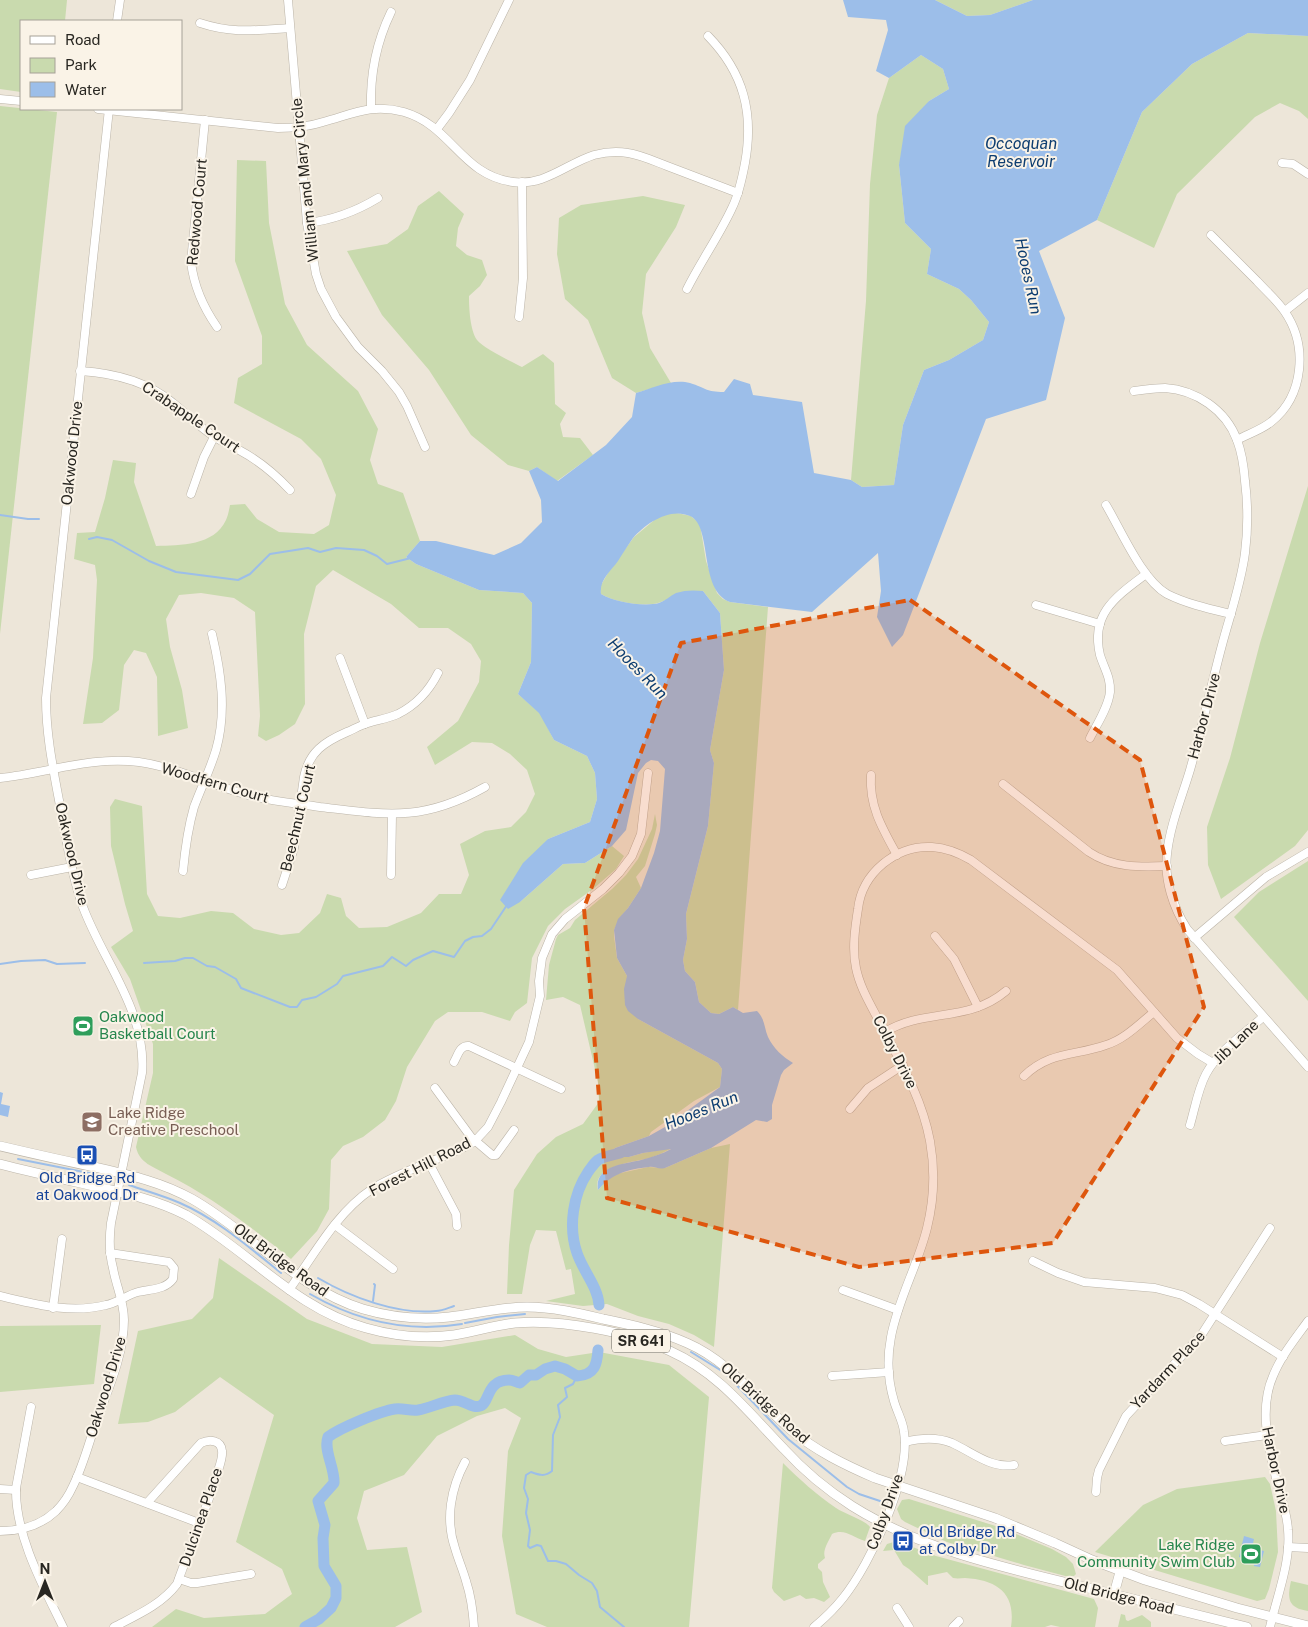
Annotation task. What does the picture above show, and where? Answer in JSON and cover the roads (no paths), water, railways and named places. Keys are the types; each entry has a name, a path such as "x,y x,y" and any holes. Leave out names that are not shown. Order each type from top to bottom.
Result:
{"main road":[{"name":"Old Bridge Road","path":"0,1146 121,1173 160,1184 190,1198 231,1224 299,1276 325,1293 362,1308 390,1315 438,1318 515,1308 541,1308 580,1314 666,1334 697,1348 724,1365 790,1428 815,1448 854,1469 1025,1530 1120,1572 1237,1608 1308,1626"},
{"name":"Old Bridge Road","path":"0,1164 118,1191 161,1204 186,1216 222,1238 289,1290 322,1311 336,1318 385,1332 422,1336 445,1336 507,1324 545,1323 601,1331 660,1346 691,1361 704,1370 732,1393 815,1479 851,1505 884,1524 933,1545 995,1565 1246,1627"},
{"path":"1114,1594 1120,1572"}],"street":[{"path":"118,20 120,0"},
{"name":"William and Mary Circle","path":"288,0 307,223 316,274 328,304 349,336 399,392 425,447"},
{"path":"437,129 470,80 508,0"},
{"path":"372,108 371,92 374,60 379,38 390,12"},
{"path":"200,23 218,28 242,31 290,28"},
{"path":"687,289 726,220 738,192 748,137 746,104 743,90 733,68 708,36"},
{"path":"0,99 20,101"},
{"path":"118,110 278,128 298,127 324,122 344,114 372,108 382,108 406,112 426,121 437,129 472,165 482,172 499,179 522,182 544,179 595,155 619,152 639,155 738,192"},
{"name":"Oakwood Drive","path":"0,1531 22,1529 38,1523 55,1512 68,1496 77,1477 122,1346 124,1321 122,1298 112,1268 110,1252 111,1223 142,1073 142,1049 134,1016 83,907 72,867 47,737 46,698 109,110"},
{"name":"Redwood Court","path":"205,120 191,262 199,296 217,327"},
{"path":"1282,163 1292,164 1308,174"},
{"path":"519,317 523,278 522,182"},
{"path":"307,223 334,219 378,198"},
{"path":"1211,234 1285,311 1294,327 1300,347 1300,370 1296,387 1286,407 1271,422 1237,440"},
{"path":"1285,311 1308,293"},
{"name":"Crabapple Court","path":"80,371 123,377 152,389 174,403 214,437 254,458 290,490"},
{"name":"Harbor Drive","path":"1134,391 1163,388 1173,389 1194,395 1212,406 1220,413 1237,440 1245,477 1247,526 1245,554 1231,614 1169,843 1166,866 1175,907 1194,938 1308,1067"},
{"path":"191,494 204,457 214,437"},
{"path":"1106,504 1146,574 1157,587 1167,594 1201,607 1231,614"},
{"path":"1090,738 1110,694 1109,678 1099,646 1098,630 1100,624 1113,601 1146,574"},
{"path":"1036,605 1100,624"},
{"path":"183,871 189,826 219,737 222,704 218,663 212,634"},
{"path":"340,658 365,724"},
{"name":"Beechnut Court","path":"282,885 294,848 306,766 315,752 330,740 365,724 388,718 407,709 423,696 438,673"},
{"name":"Woodfern Court","path":"0,778 98,761 128,761 167,768 243,794 299,804 392,815 438,808 468,797 485,787"},
{"name":"Forest Hill Road","path":"289,1290 335,1225 351,1206 380,1184 475,1141 488,1127 517,1068 533,1029 540,996 540,968 547,942 559,925 604,889 623,869 632,856 640,834 648,773"},
{"path":"871,776 870,792 873,807 896,855"},
{"path":"1003,784 1089,852 1102,860 1123,866 1166,866"},
{"path":"391,875 392,815"},
{"name":"Colby Drive","path":"814,1627 830,1612 850,1588 865,1565 884,1524 898,1486 905,1442 902,1424 891,1388 889,1372 890,1340 898,1310 927,1231 933,1189 932,1157 926,1123 903,1065 859,980 856,968 854,945 858,906 864,887 875,871 896,855 914,848 932,847 952,851 971,860 1117,970 1177,1038 1213,1063"},
{"path":"1194,938 1279,867 1308,852"},
{"path":"31,875 72,867"},
{"path":"935,936 954,959 978,1007"},
{"path":"885,1032 916,1019 955,1014 978,1007 1006,991"},
{"path":"1024,1076 1037,1065 1055,1057 1118,1041 1154,1012"},
{"name":"Jib Lane","path":"1190,1125 1202,1083 1213,1063 1263,1016"},
{"path":"454,1062 461,1049 466,1046 561,1089"},
{"path":"850,1109 868,1088 903,1065"},
{"path":"435,1088 475,1141 492,1155 496,1155 514,1130"},
{"path":"429,1163 456,1214 457,1226"},
{"path":"335,1225 393,1269"},
{"name":"Yardarm Place","path":"1096,1492 1096,1478 1099,1470 1126,1416 1192,1347 1270,1228"},
{"path":"52,1308 62,1239"},
{"path":"0,1296 52,1308 82,1310 108,1305 132,1294 169,1284 173,1279 172,1264 168,1262 110,1252"},
{"path":"1033,1261 1084,1282 1155,1288 1169,1291 1194,1301 1283,1357"},
{"path":"843,1290 898,1310"},
{"name":"Harbor Drive","path":"1270,1627 1288,1547 1286,1516 1274,1472 1266,1422 1268,1393 1272,1378 1283,1357 1308,1321"},
{"path":"832,1376 889,1372"},
{"path":"31,1407 16,1490 22,1529 36,1570 63,1627"},
{"path":"1225,1442 1268,1435"},
{"path":"905,1442 920,1439 941,1440 996,1465 1014,1465"},
{"name":"Dulcinea Place","path":"114,1627 156,1605 171,1592 179,1578 199,1523 222,1455 221,1446 214,1441 206,1440 197,1446 147,1503"},
{"path":"465,1462 458,1476 452,1498 450,1522 454,1547 470,1595 474,1627"},
{"path":"77,1477 199,1523"},
{"path":"0,1489 16,1490"},
{"path":"1288,1547 1308,1548"},
{"path":"179,1578 191,1583 198,1583 251,1574"},
{"path":"897,1608 909,1627"}],"water":[{"name":"Occoquan Reservoir","path":"843,0 935,0 967,16 990,15 1033,0 1308,0 1308,36 1248,33 1192,64 1142,112 1097,220 1039,251 1065,318 1046,400 986,419 903,635 892,647 877,617 881,591 878,553 812,612 730,602 720,595 713,585 697,522 690,516 674,514 651,522 638,532 606,576 602,584 601,594 613,599 637,604 653,604 661,602 679,592 690,590 703,591 720,613 724,670 710,750 714,763 708,826 686,914 687,939 683,960 685,971 695,982 699,1002 711,1013 719,1014 733,1007 743,1013 757,1011 762,1017 768,1037 773,1045 793,1063 781,1075 772,1105 772,1119 767,1122 756,1120 711,1148 665,1168 641,1168 620,1173 608,1180 598,1190 598,1182 601,1175 612,1167 653,1157 671,1149 629,1157 606,1157 615,1148 649,1136 665,1127 720,1087 722,1069 718,1063 638,1019 628,1011 625,1005 624,989 627,976 617,958 614,930 618,919 641,888 654,853 660,831 665,769 658,761 651,760 638,773 626,830 612,846 585,863 563,864 520,902 508,909 500,900 523,863 548,839 590,822 597,799 595,773 587,756 554,740 539,713 518,694 531,662 532,603 523,593 479,590 416,564 406,557 420,541 436,541 494,555 521,543 542,522 541,500 529,471 537,467 558,481 606,445 632,417 636,393 670,383 690,383 710,390 724,392 734,379 750,384 753,395 802,402 814,473 851,480 862,487 894,485 903,425 924,370 949,360 983,340 989,322 959,289 927,274 931,249 905,223 899,165 905,126 929,101 949,89 943,69 921,55 889,78 876,71 888,30 886,20 848,17"},
{"path":"0,1092 3,1093 1,1104 10,1106 8,1117 0,1115"},
{"name":"Lake Ridge Community Swim Club","path":"1244,1536 1254,1539 1252,1548 1264,1551 1260,1567 1254,1566 1254,1561 1239,1557"}],"waterway":[{"path":"0,515 39,519"},
{"path":"89,539 97,537 112,540 149,561 176,572 238,580 250,574 270,554 308,548 320,552 336,548 364,550 377,556 387,564 411,558"},
{"path":"144,963 193,958 207,966 215,967 236,979 241,988 290,1007 297,1007 302,1000 316,997 337,984 343,976 383,966 392,957 406,966 413,960 433,951 454,957 465,941 473,937 482,936 491,929 507,905"},
{"path":"0,964 45,960 57,964 85,963"},
{"name":"Hooes Run","path":"599,1305 596,1292 574,1243 574,1211 579,1190 594,1164 598,1160 620,1153"},
{"path":"18,1159 104,1176"},
{"path":"129,1185 174,1200 207,1217 281,1273"},
{"path":"318,1278 359,1298 390,1307 421,1312 441,1310 454,1306"},
{"path":"373,1301 374,1284"},
{"path":"310,1294 365,1318 403,1326 422,1327 462,1324"},
{"path":"465,1323 525,1314"},
{"name":"Hooes Run","path":"305,1627 319,1619 331,1608 336,1598 336,1586 324,1566 323,1538 325,1525 318,1501 334,1483 327,1448 328,1437 360,1420 395,1409 418,1410 455,1400 477,1407 486,1401 492,1387 496,1384 509,1380 520,1383 529,1375 536,1375 545,1369 555,1366 577,1376 583,1375 594,1368 598,1350"},
{"path":"691,1352 725,1373 788,1439 847,1487 859,1494 883,1502"},
{"path":"577,1376 573,1384 565,1388 567,1397 558,1405 560,1417 553,1435 552,1471 544,1475 531,1472 526,1475 524,1488 528,1499 526,1513 530,1530 528,1546 530,1548 537,1545 541,1546 548,1561 566,1564 592,1583 597,1591 600,1607 624,1627"}],"place":[{"name":"Oakwood Basketball Court","path":"83,1026"},
{"name":"Lake Ridge Creative Preschool","path":"92,1122"},
{"name":"Old Bridge Rd at Oakwood Dr","path":"87,1155"},
{"name":"Old Bridge Rd at Colby Dr","path":"903,1541"},
{"name":"Lake Ridge Community Swim Club","path":"1251,1554"}]}
